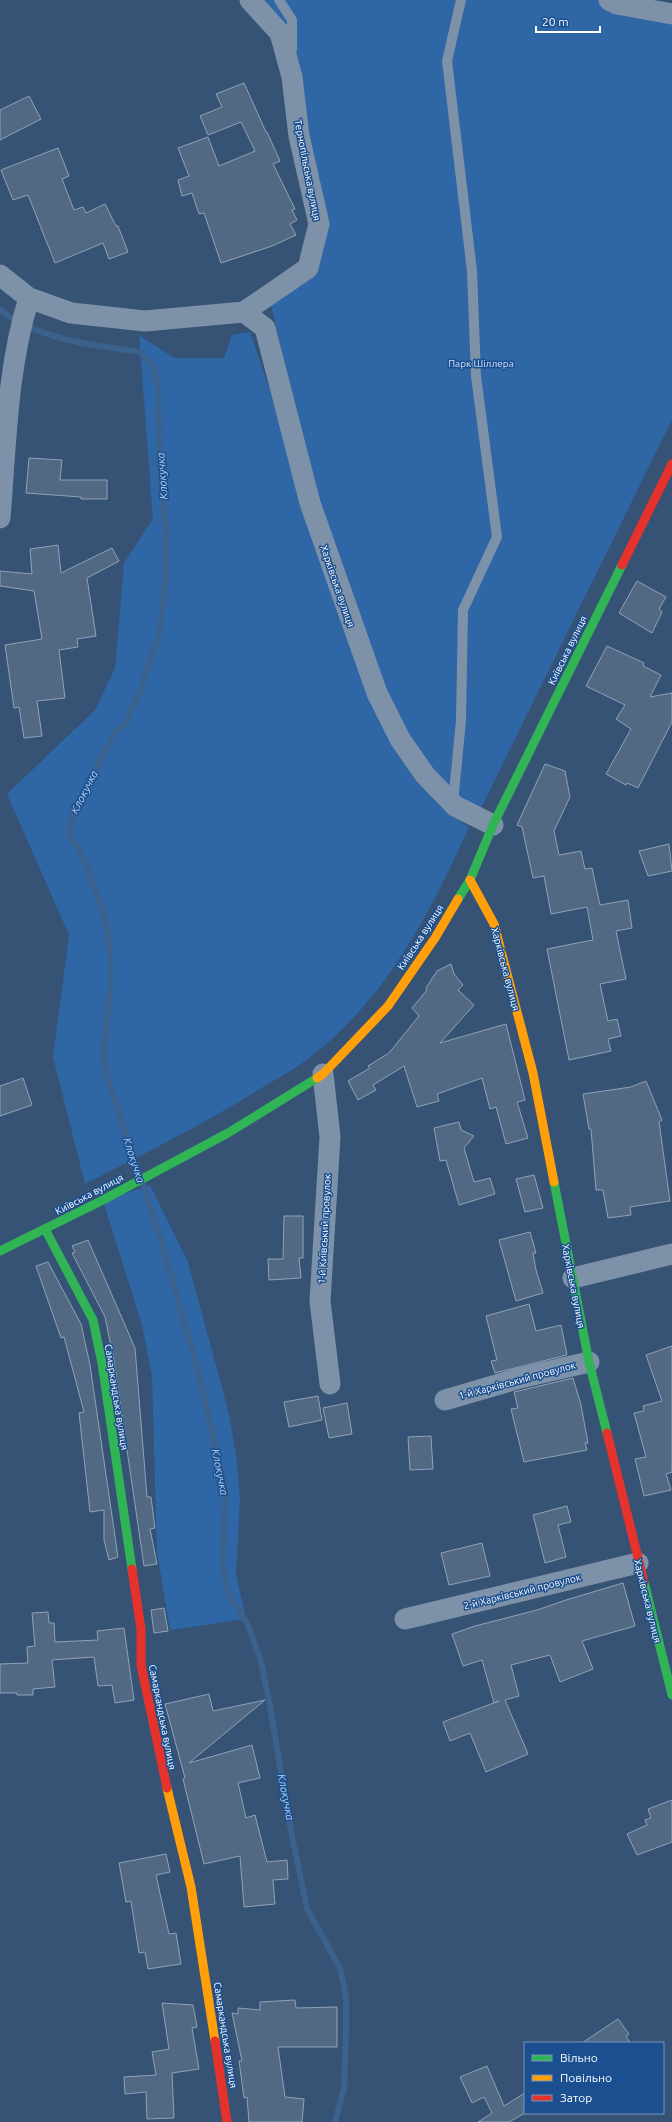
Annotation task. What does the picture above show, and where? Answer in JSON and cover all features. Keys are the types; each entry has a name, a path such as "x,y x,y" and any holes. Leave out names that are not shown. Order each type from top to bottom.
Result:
{"street":[{"name":"Тернопільська вулиця","path":"244,312 308,268 319,224 299,136 292,77 280,33 250,0"},
{"path":"609,0 617,4 672,14"},
{"path":"0,275 26,305 71,313 145,321 244,312"},
{"path":"0,518 9,409 17,350 26,305"},
{"name":"Харківська вулиця","path":"244,312 265,328 310,503 377,693 400,739 425,775 452,803 493,825"},
{"name":"Київська вулиця","path":"0,1251 45,1230 228,1133 323,1074 388,1006 435,938 470,880 493,825 672,464"},
{"name":"Харківська вулиця","path":"470,880 494,924 531,1066 589,1362 672,1695"},
{"name":"1-й Київський провулок","path":"323,1074 330,1138 320,1301 330,1384"},
{"name":"Самаркандська вулиця","path":"45,1230 93,1320 102,1363 141,1629 141,1665 161,1764 191,1887 224,2088 227,2122"},
{"path":"573,1278 672,1254"},
{"name":"1-й Харківський провулок","path":"445,1400 520,1378 589,1362"},
{"name":"2-й Харківський провулок","path":"405,1619 638,1563"}],"lane":[{"path":"278,0 292,20 292,77"},
{"path":"452,803 461,720 463,610 497,537 476,376 472,271 447,61 461,0"}],"green space":[{"name":"Парк Шіллера","path":"257,0 600,0 672,17 672,420 480,810 460,800 428,771 381,691 316,500 271,305 315,270 306,134"},
{"path":"250,332 271,394 306,521 392,741 416,781 445,811 469,827 439,891 403,953 361,1010 336,1035 298,1066 220,1113 85,1184 53,1057 69,935 7,794 95,710 115,668 124,563 153,519 139,335 174,358 224,358 232,335"},
{"path":"150,1185 188,1262 228,1410 237,1460 240,1500 236,1574 246,1619 170,1630 157,1552 152,1376 142,1325 103,1201"}],"building":[{"path":"244,83 280,161 273,164 295,209 292,210 297,220 290,224 296,235 272,246 221,263 204,213 199,214 192,193 182,196 178,180 189,176 178,148 208,137 219,166 255,151 241,122 208,135 200,116 222,107 216,94"},
{"path":"29,96 41,119 0,140 0,110"},
{"path":"58,148 69,176 62,179 74,210 83,207 86,213 105,204 116,226 118,226 128,252 109,259 103,243 55,263 28,195 13,200 1,170"},
{"path":"29,458 62,460 60,480 107,480 107,499 81,499 81,497 26,493"},
{"path":"58,545 61,573 112,548 119,561 87,578 96,636 77,639 78,647 59,650 65,698 37,701 42,736 24,738 19,707 14,708 5,645 42,639 34,591 0,586 0,571 32,574 30,549"},
{"path":"637,581 666,597 659,609 662,612 652,633 619,613"},
{"path":"607,646 644,663 643,666 661,675 650,697 672,693 672,722 638,788 627,783 626,785 606,774 631,729 616,719 625,705 586,686"},
{"path":"545,764 565,771 570,797 554,831 559,855 581,851 585,869 592,868 600,905 628,900 632,928 616,931 626,979 600,984 608,1021 617,1019 621,1036 608,1039 611,1051 569,1060 547,949 593,940 587,907 551,914 544,876 533,878 522,827 517,825"},
{"path":"669,844 672,871 648,876 639,851"},
{"path":"451,964 454,974 463,985 458,990 474,1005 440,1043 506,1024 525,1100 517,1102 528,1138 506,1144 496,1107 490,1109 482,1078 437,1094 439,1101 417,1107 404,1066 373,1085 376,1090 358,1100 348,1081 370,1068 368,1066 389,1053 419,1016 412,1008 427,990 426,988 437,971"},
{"path":"23,1078 32,1105 0,1116 0,1086"},
{"path":"646,1081 662,1120 659,1122 670,1201 630,1207 631,1215 608,1218 603,1190 596,1190 591,1129 589,1129 583,1094 631,1087"},
{"path":"459,1122 461,1130 474,1136 464,1148 474,1182 490,1178 495,1194 459,1205 446,1160 440,1161 434,1128"},
{"path":"534,1175 543,1208 525,1212 516,1179"},
{"path":"284,1216 303,1216 303,1258 299,1258 301,1278 269,1280 268,1259 283,1259"},
{"path":"530,1232 536,1253 533,1253 536,1270 543,1293 516,1301 499,1240"},
{"path":"88,1240 135,1348 147,1497 151,1497 155,1528 150,1529 157,1564 144,1566 114,1361 105,1317 72,1253 75,1252 72,1246"},
{"path":"48,1262 81,1324 90,1365 118,1557 109,1560 104,1540 104,1510 90,1512 79,1413 84,1412 64,1337 61,1338 36,1266"},
{"path":"529,1304 536,1331 561,1325 567,1355 495,1373 491,1361 497,1360 486,1316"},
{"path":"672,1346 672,1472 666,1474 671,1490 644,1496 635,1459 646,1457 634,1413 644,1411 643,1406 662,1401 646,1355"},
{"path":"573,1378 581,1405 588,1443 585,1443 587,1450 524,1462 511,1409 518,1408 514,1392"},
{"path":"318,1396 322,1420 289,1427 284,1402"},
{"path":"347,1403 352,1434 329,1438 323,1408"},
{"path":"431,1436 433,1469 410,1470 408,1437"},
{"path":"567,1506 571,1522 558,1525 566,1557 545,1563 533,1515"},
{"path":"482,1543 490,1576 449,1585 441,1553"},
{"path":"623,1583 635,1626 582,1641 593,1669 560,1682 550,1655 511,1665 519,1696 505,1700 528,1754 486,1772 470,1733 450,1741 443,1722 494,1703 482,1660 463,1666 452,1634 475,1626 537,1610"},
{"path":"164,1608 168,1631 154,1633 151,1610"},
{"path":"48,1612 49,1623 54,1623 55,1642 98,1640 97,1631 124,1628 134,1700 115,1703 112,1685 98,1686 94,1657 52,1660 55,1687 33,1689 33,1695 0,1693 0,1664 28,1663 27,1647 35,1646 32,1613"},
{"path":"209,1694 213,1711 265,1700 189,1763 252,1745 260,1778 238,1783 246,1818 255,1815 267,1862 287,1860 288,1879 273,1880 275,1904 244,1907 240,1856 204,1864 183,1779 185,1778 165,1704"},
{"path":"672,1800 672,1842 637,1855 627,1834 647,1825 645,1820 651,1818 648,1809"},
{"path":"166,1854 170,1872 156,1875 169,1934 176,1933 181,1964 148,1969 145,1952 139,1953 131,1901 126,1902 119,1863"},
{"path":"295,2000 296,2008 337,2007 337,2047 278,2047 285,2097 304,2099 302,2122 249,2122 247,2097 244,2098 239,2061 242,2061 232,2013 238,2014 238,2008 260,2010 260,2002"},
{"path":"162,2003 193,2005 197,2027 192,2028 199,2069 172,2073 174,2118 147,2119 146,2092 125,2094 124,2077 156,2075 152,2052 169,2049"},
{"path":"618,2019 629,2034 626,2036 629,2042 584,2042"},
{"path":"487,2066 504,2106 524,2094 524,2114 509,2122 478,2122 492,2113 484,2097 472,2103 460,2077"}],"waterway":[{"name":"Клокучка","path":"0,310 16,320 49,335 85,344 140,352 154,367 158,388 160,477 166,527 165,586 160,631 141,688 127,722 114,733 71,818 70,837 80,852 88,869 102,909 108,934 110,991 105,1042 106,1073 161,1240 198,1370 226,1494 222,1563 229,1595 247,1623 260,1658 268,1695 290,1826 307,1909 340,1968 346,1996 344,2088 335,2122"}],"traffic: fast":[{"path":"458,899 470,880 493,825 622,565"},
{"path":"0,1251 101,1201 228,1133 317,1078"},
{"path":"554,1182 589,1362 607,1433"},
{"path":"45,1229 93,1320 102,1363 132,1569"},
{"path":"644,1582 672,1695"}],"traffic: slow":[{"path":"470,880 494,924 533,1073 554,1182"},
{"path":"317,1078 323,1074 388,1006 435,938 458,899"},
{"path":"167,1788 191,1887 215,2041"}],"traffic: jam":[{"path":"622,565 672,464"},
{"path":"607,1433 644,1582"},
{"path":"132,1569 141,1629 141,1665 167,1788"},
{"path":"215,2041 227,2122"}]}
